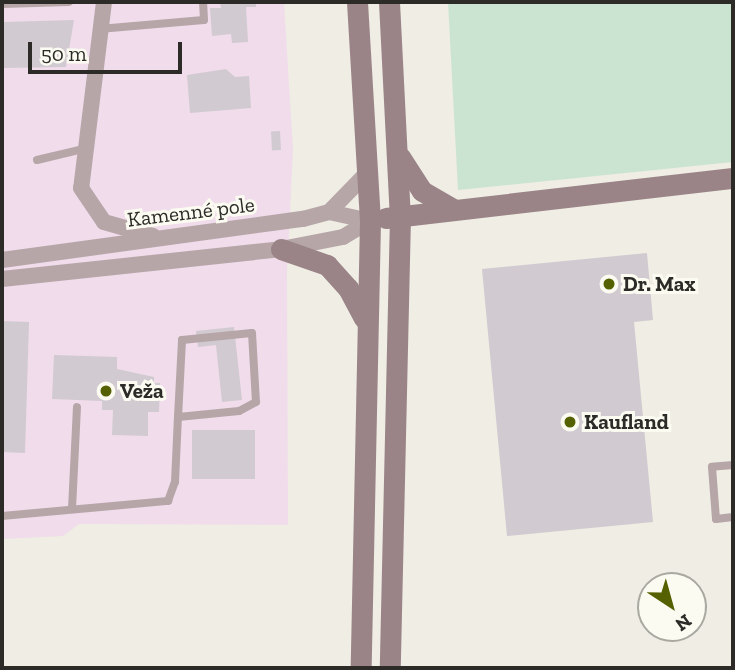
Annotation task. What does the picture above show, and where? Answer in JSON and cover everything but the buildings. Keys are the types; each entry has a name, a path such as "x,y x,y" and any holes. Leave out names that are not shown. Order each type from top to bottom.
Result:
{"main road":[{"path":"357,2 370,222 365,320 361,668"},
{"path":"389,2 400,155 390,668"},
{"path":"400,155 422,191 452,208"},
{"path":"370,222 452,208 733,178"},
{"path":"281,248 327,265 348,288 365,320"}],"street":[{"path":"104,2 83,149 81,188 96,215 111,225 157,237"},
{"path":"329,212 369,171"},
{"path":"329,212 370,222"},
{"name":"Kamenné pole","path":"2,260 329,212"},
{"path":"2,279 281,248 343,237 370,222"}],"lane":[{"path":"2,4 69,2"},
{"path":"99,29 204,20 203,2"},
{"path":"37,160 83,149"},
{"path":"2,516 168,501 174,492 182,340 252,333 256,402 239,411 178,417"},
{"path":"72,509 77,407"},
{"path":"733,465 712,467 716,519 733,517"}],"shaded area":[{"path":"2,2 284,2 293,150 287,273 288,525 79,524 63,536 2,539"}],"green space":[{"path":"448,2 733,2 733,162 458,190"}],"place":[{"name":"Dr. Max","path":"609,284"},
{"name":"Veža","path":"106,391"},
{"name":"Kaufland","path":"570,422"}]}
